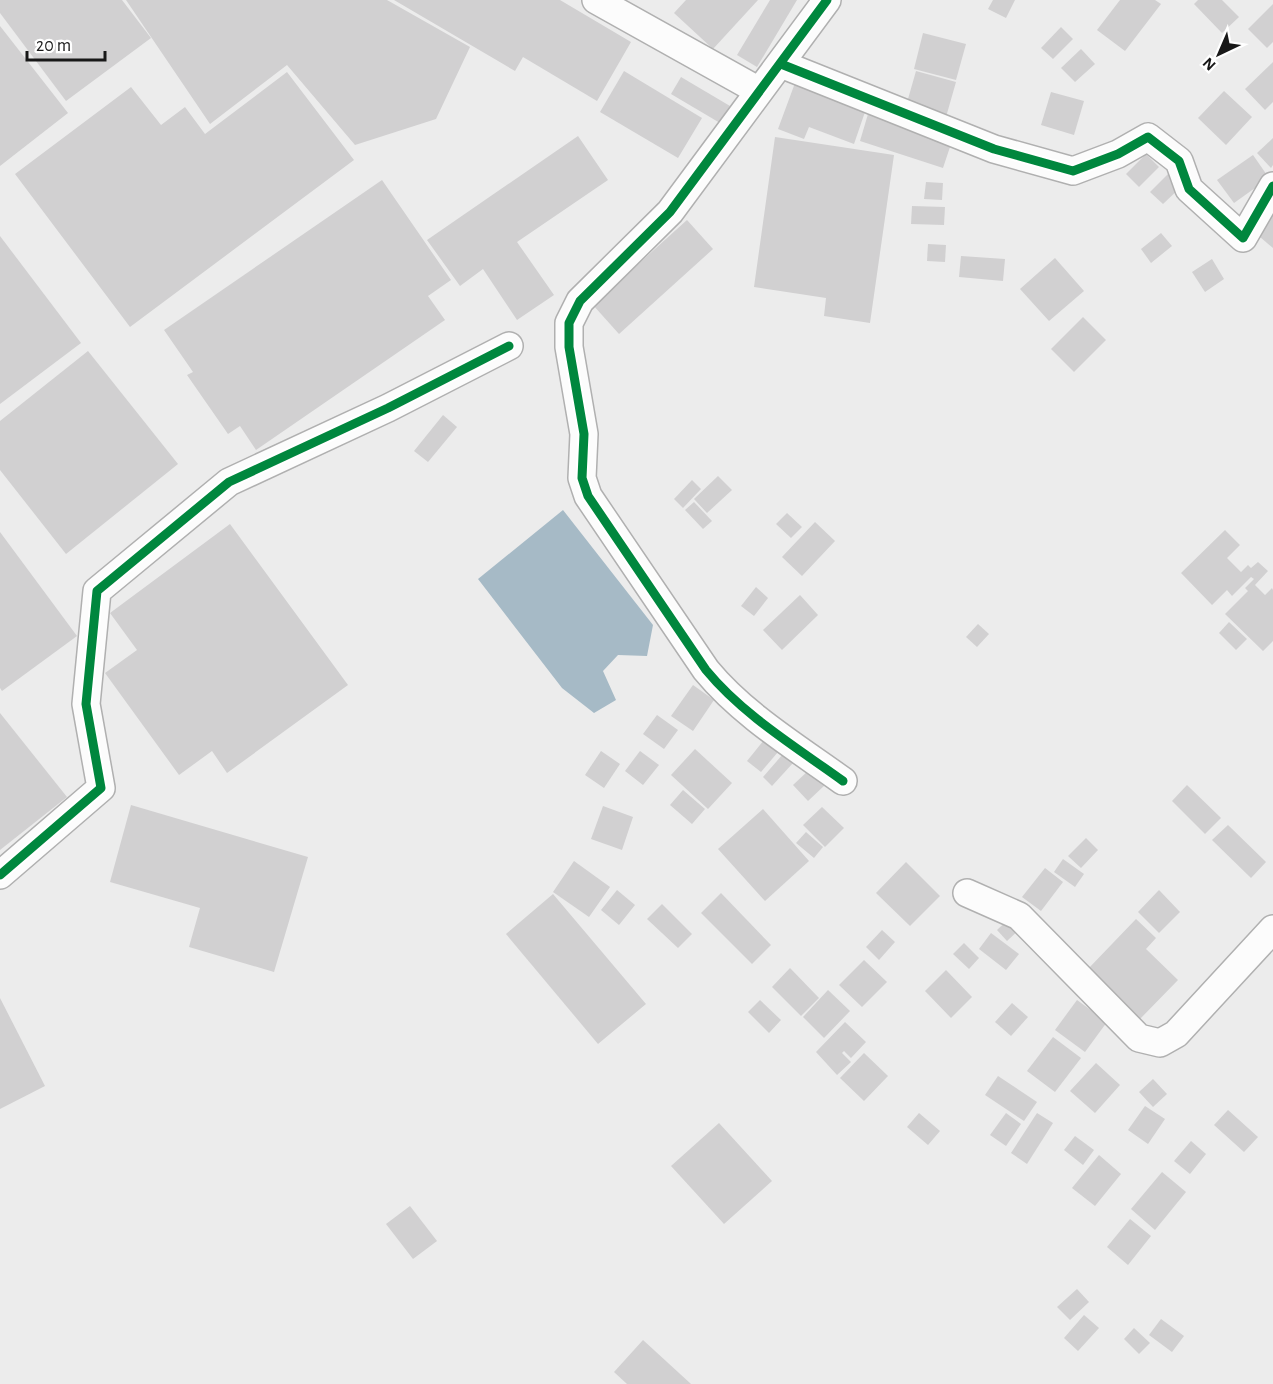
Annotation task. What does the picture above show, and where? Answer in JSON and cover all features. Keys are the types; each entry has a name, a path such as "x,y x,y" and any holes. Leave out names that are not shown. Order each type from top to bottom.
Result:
{"street":[{"path":"596,0 759,91"},
{"path":"827,0 670,212 580,301 569,323 569,347 584,434 582,478 588,496 722,690 740,706 843,782"},
{"path":"781,64 994,150 1073,171 1118,154 1148,137 1179,160 1189,189 1243,238 1273,186"},
{"path":"0,875 101,788 86,704 97,591 229,482 388,408 509,346"},
{"path":"967,893 1019,916 1139,1038 1160,1043 1176,1034 1273,929"}],"water":[{"path":"563,510 653,625 647,656 618,655 603,671 616,700 594,713 562,688 478,579"}],"building":[{"path":"0,0 122,0 151,38 66,101 0,13"},
{"path":"126,0 387,0 470,47 436,119 355,145 287,65 210,124"},
{"path":"394,0 560,0 631,42 597,101 523,57 515,71"},
{"path":"686,0 758,0 713,49 674,13"},
{"path":"770,0 797,0 757,67 737,55"},
{"path":"993,0 1015,0 1006,18 988,9"},
{"path":"1120,0 1155,0 1161,4 1125,51 1097,30"},
{"path":"1198,0 1222,0 1239,17 1222,33 1194,4"},
{"path":"1273,4 1273,42 1267,48 1248,29"},
{"path":"0,26 68,113 0,166"},
{"path":"1061,27 1073,39 1053,59 1041,48"},
{"path":"923,33 966,44 956,80 914,69"},
{"path":"1081,49 1095,64 1075,82 1061,68"},
{"path":"1273,62 1273,102 1265,110 1245,89"},
{"path":"624,71 702,118 678,158 600,112"},
{"path":"916,71 956,82 946,117 906,106"},
{"path":"287,72 354,160 130,327 15,174 131,87 161,125 185,107 205,134"},
{"path":"681,77 730,106 720,123 671,94"},
{"path":"795,83 866,109 854,144 809,127 804,139 778,129"},
{"path":"1224,91 1252,117 1226,145 1198,118"},
{"path":"1051,92 1084,101 1074,135 1041,125"},
{"path":"868,114 952,141 943,168 860,141"},
{"path":"578,136 608,180 517,242 554,295 517,320 483,269 460,286 427,240"},
{"path":"775,137 894,155 870,323 824,316 826,298 754,287"},
{"path":"1273,138 1273,165 1271,168 1257,153"},
{"path":"1146,154 1159,167 1139,187 1126,174"},
{"path":"1253,155 1269,178 1234,203 1217,180"},
{"path":"1170,172 1183,185 1163,204 1150,192"},
{"path":"382,180 451,280 428,296 445,320 256,450 240,426 228,434 187,375 193,372 164,330"},
{"path":"926,182 943,183 942,200 924,199"},
{"path":"912,206 945,207 944,225 911,224"},
{"path":"1269,213 1273,216 1273,248 1253,231"},
{"path":"687,220 713,249 619,334 593,305"},
{"path":"1161,233 1172,246 1151,263 1141,249"},
{"path":"0,236 81,343 0,404"},
{"path":"928,244 946,245 945,262 927,261"},
{"path":"961,256 1005,259 1003,281 959,277"},
{"path":"1055,258 1084,291 1049,321 1020,289"},
{"path":"1212,259 1224,279 1205,292 1192,272"},
{"path":"1083,317 1106,340 1074,372 1051,349"},
{"path":"88,351 178,464 66,554 0,470 0,421"},
{"path":"443,415 457,427 428,462 414,451"},
{"path":"718,476 732,490 707,513 694,499"},
{"path":"692,480 701,489 683,508 674,499"},
{"path":"694,502 712,521 703,529 685,510"},
{"path":"787,513 802,527 791,538 776,524"},
{"path":"815,522 835,541 802,576 782,557"},
{"path":"230,524 348,685 227,773 212,751 179,775 105,673 137,650 110,613"},
{"path":"1225,530 1240,545 1227,558 1241,572 1248,565 1251,568 1258,562 1268,571 1255,585 1265,595 1272,588 1273,590 1273,641 1263,651 1225,614 1248,591 1245,588 1254,579 1251,577 1232,596 1227,590 1212,605 1181,573"},
{"path":"0,532 77,636 2,691 0,688"},
{"path":"756,587 768,598 754,616 741,606"},
{"path":"800,595 818,615 782,650 763,630"},
{"path":"1229,622 1247,639 1236,650 1219,633"},
{"path":"978,624 989,634 977,647 966,637"},
{"path":"693,685 714,700 693,731 671,716"},
{"path":"0,713 67,797 0,850"},
{"path":"657,715 678,730 664,749 643,734"},
{"path":"764,740 778,752 761,772 747,761"},
{"path":"695,749 732,783 708,809 671,775"},
{"path":"601,751 620,764 604,788 585,775"},
{"path":"640,751 659,765 643,785 625,771"},
{"path":"783,754 793,763 772,786 763,777"},
{"path":"810,769 825,785 808,801 793,785"},
{"path":"1187,785 1221,818 1205,834 1172,801"},
{"path":"683,790 705,809 692,824 670,805"},
{"path":"131,805 308,857 274,972 189,947 200,908 110,882"},
{"path":"603,806 633,817 622,850 591,839"},
{"path":"822,807 844,828 825,847 803,825"},
{"path":"763,809 809,861 765,901 718,849"},
{"path":"1228,825 1266,862 1251,878 1212,840"},
{"path":"806,832 823,847 814,858 796,843"},
{"path":"1086,838 1098,850 1081,868 1068,856"},
{"path":"1063,859 1084,874 1075,887 1054,872"},
{"path":"574,861 610,887 589,917 553,892"},
{"path":"906,862 940,896 910,926 876,893"},
{"path":"1045,868 1063,882 1041,911 1022,897"},
{"path":"617,890 635,905 619,925 601,910"},
{"path":"1159,890 1180,912 1159,933 1138,912"},
{"path":"721,893 771,945 752,964 701,913"},
{"path":"553,894 646,1004 598,1044 506,934"},
{"path":"662,904 692,934 678,948 647,919"},
{"path":"1012,916 1022,927 1007,941 997,930"},
{"path":"1136,919 1156,938 1146,949 1178,980 1140,1019 1088,969"},
{"path":"882,930 895,942 879,960 866,947"},
{"path":"991,933 1019,954 1006,970 979,949"},
{"path":"964,943 979,958 969,969 953,954"},
{"path":"864,960 887,982 862,1007 839,985"},
{"path":"790,968 819,998 801,1016 772,987"},
{"path":"946,970 972,997 951,1018 925,991"},
{"path":"828,990 850,1011 824,1038 803,1017"},
{"path":"0,998 45,1086 0,1109"},
{"path":"760,1000 781,1020 769,1033 748,1012"},
{"path":"1077,1000 1107,1022 1085,1052 1055,1030"},
{"path":"1012,1003 1028,1017 1011,1036 995,1022"},
{"path":"845,1022 866,1042 851,1058 844,1051 842,1053 851,1062 837,1075 816,1052"},
{"path":"1053,1037 1081,1058 1055,1092 1027,1071"},
{"path":"864,1053 888,1076 864,1101 840,1078"},
{"path":"1096,1063 1120,1085 1095,1113 1070,1091"},
{"path":"998,1076 1037,1102 1024,1121 985,1095"},
{"path":"1153,1079 1167,1094 1153,1107 1139,1092"},
{"path":"1145,1106 1165,1119 1148,1144 1128,1130"},
{"path":"1228,1110 1258,1137 1244,1152 1214,1125"},
{"path":"919,1113 940,1131 928,1145 907,1127"},
{"path":"1006,1113 1021,1124 1006,1146 990,1135"},
{"path":"1037,1113 1053,1123 1027,1164 1011,1153"},
{"path":"719,1123 772,1181 724,1224 671,1166"},
{"path":"1075,1136 1094,1150 1083,1165 1064,1150"},
{"path":"1191,1141 1206,1154 1190,1174 1174,1161"},
{"path":"1099,1155 1121,1174 1095,1206 1072,1188"},
{"path":"1162,1172 1186,1192 1155,1230 1131,1209"},
{"path":"410,1206 437,1241 413,1259 386,1224"},
{"path":"1130,1219 1151,1236 1128,1265 1107,1247"},
{"path":"1077,1289 1089,1302 1070,1320 1057,1307"},
{"path":"1084,1315 1099,1328 1078,1351 1064,1338"},
{"path":"1161,1319 1184,1336 1172,1352 1149,1335"},
{"path":"1134,1328 1150,1343 1139,1354 1124,1339"},
{"path":"643,1340 691,1384 627,1384 614,1372"}],"cycle path":[{"path":"827,0 670,212 580,301 569,323 569,347 584,434 582,478 588,496 706,670 736,702 753,716 843,781"},
{"path":"781,64 994,149 1073,171 1118,154 1148,137 1179,161 1189,189 1243,238 1273,186"},
{"path":"0,875 101,788 86,704 97,591 229,482 388,408 509,346"}]}
